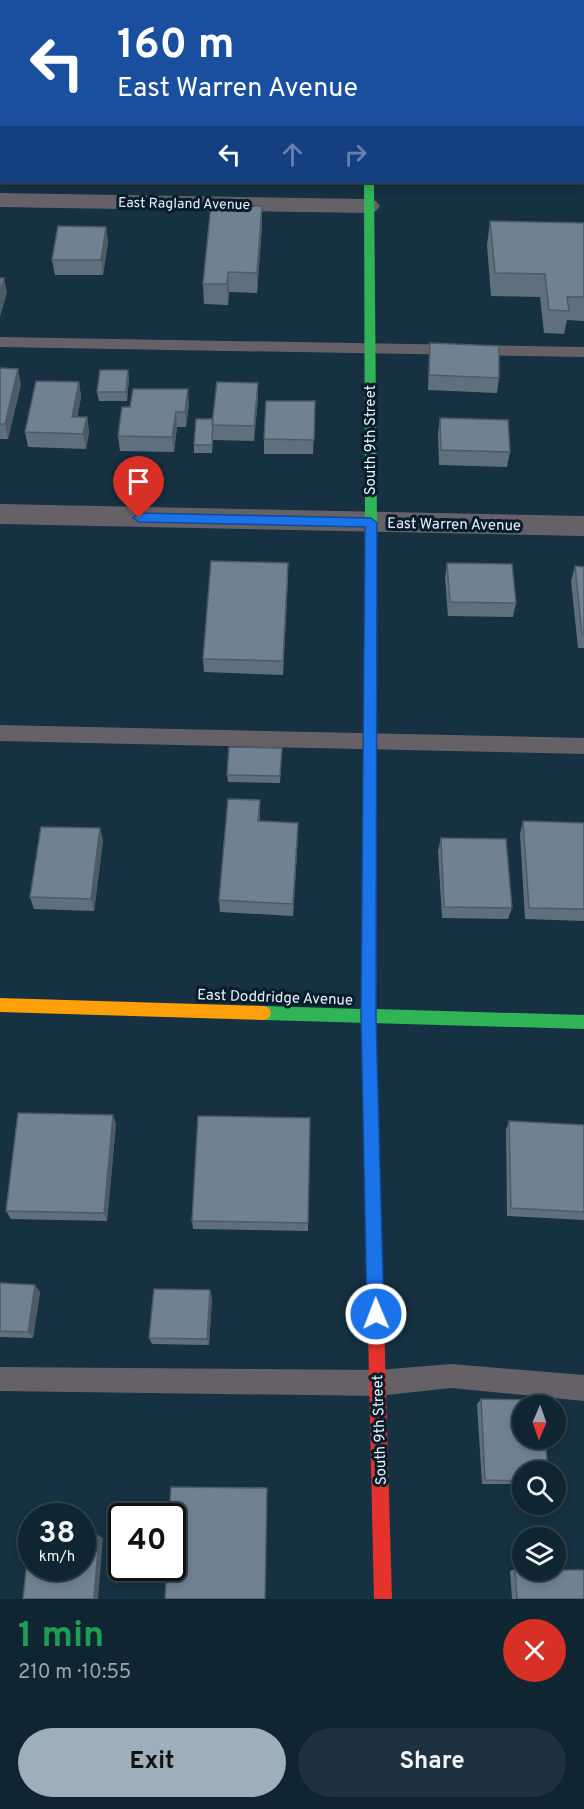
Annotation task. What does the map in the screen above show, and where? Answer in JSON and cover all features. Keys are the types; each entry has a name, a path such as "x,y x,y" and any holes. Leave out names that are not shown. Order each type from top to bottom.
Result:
{"street":[{"name":"South 9th Street","path":"369,183 371,523 368,1017 383,1599"},
{"name":"East Ragland Avenue","path":"0,200 368,206"},
{"name":"East Warren Avenue","path":"0,514 584,526"},
{"name":"East Doddridge Avenue","path":"0,1005 584,1022"}],"lane":[{"path":"0,342 584,352"},
{"path":"0,733 584,746"},
{"path":"0,1379 378,1383 451,1376 584,1388"}],"building":[{"path":"211,205 262,206 257,273 228,272 227,284 203,284"},
{"path":"490,221 584,223 584,297 567,297 569,311 549,310 545,274 495,273"},
{"path":"58,226 106,227 101,260 52,260"},
{"path":"0,278 4,278 0,291"},
{"path":"430,343 499,346 499,378 429,375"},
{"path":"0,368 18,369 5,424 0,424"},
{"path":"100,370 128,370 126,392 97,392"},
{"path":"36,381 79,382 72,417 87,417 83,434 25,432"},
{"path":"217,382 258,383 254,426 212,425"},
{"path":"133,389 188,389 185,412 176,412 172,437 118,436 122,407 130,407"},
{"path":"266,401 315,401 314,440 264,439"},
{"path":"440,418 508,420 510,452 441,450"},
{"path":"196,419 213,419 212,445 194,445"},
{"path":"211,561 288,563 283,661 203,659"},
{"path":"447,563 512,564 516,603 450,602"},
{"path":"575,566 584,567 584,634 582,634"},
{"path":"229,747 282,748 280,776 227,775"},
{"path":"228,799 260,800 258,821 298,823 293,904 219,900"},
{"path":"523,821 584,823 584,909 529,908"},
{"path":"41,827 100,828 91,899 30,897"},
{"path":"441,838 506,839 512,908 444,907"},
{"path":"18,1113 113,1115 104,1213 6,1211"},
{"path":"198,1116 310,1118 308,1223 192,1221"},
{"path":"509,1121 584,1125 584,1212 511,1208"},
{"path":"0,1283 35,1285 28,1332 0,1331"},
{"path":"154,1289 210,1290 207,1339 149,1338"},
{"path":"481,1399 512,1400 512,1449 546,1449 547,1461 512,1461 512,1481 485,1480"},
{"path":"171,1487 267,1488 265,1599 165,1599 166,1581 186,1581 186,1503 170,1503"},
{"path":"96,1536 99,1536 96,1574"},
{"path":"566,1570 584,1570 584,1599 517,1599 516,1581 566,1581"},
{"path":"25,1581 95,1581 94,1599 23,1599"}],"traffic: fast":[{"path":"368,1012 371,523 369,183"},
{"path":"264,1013 584,1022"}],"traffic: slow":[{"path":"0,1005 264,1013"},
{"path":"368,1012 375,1286"}],"traffic: jam":[{"path":"375,1286 383,1599"}],"route":[{"path":"139,518 371,523 368,1017 376,1314"}]}
